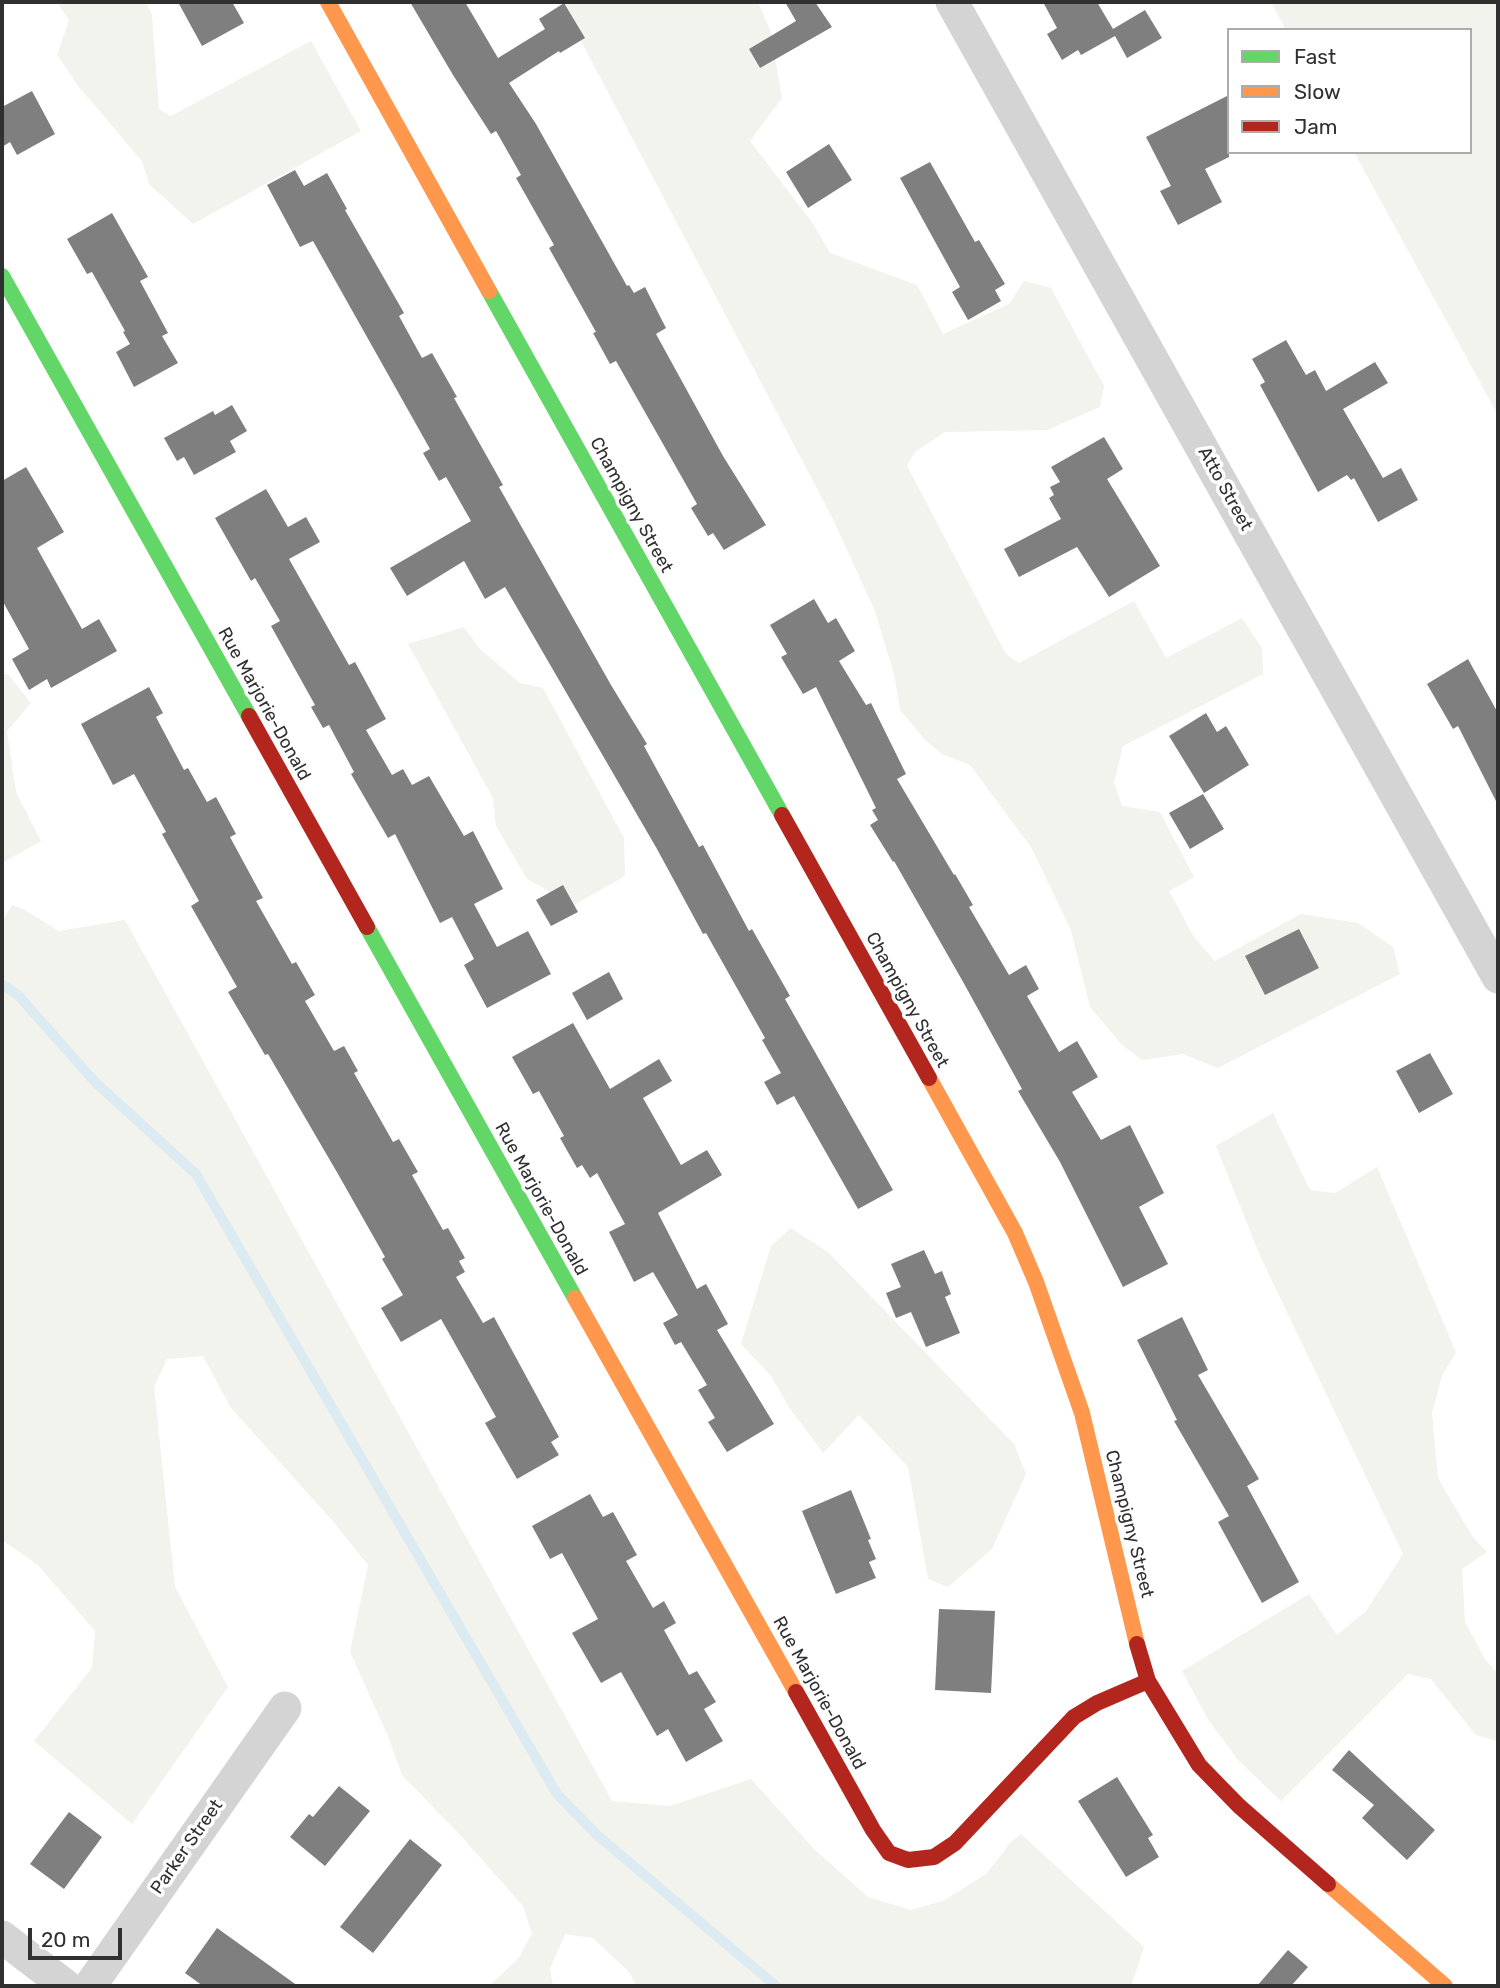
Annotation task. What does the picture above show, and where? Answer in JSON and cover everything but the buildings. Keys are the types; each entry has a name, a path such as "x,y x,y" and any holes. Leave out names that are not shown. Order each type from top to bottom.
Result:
{"street":[{"name":"Champigny Street","path":"328,2 1015,1233 1036,1282 1082,1413 1148,1681 1199,1765 1239,1806 1445,1986"},
{"name":"Atto Street","path":"952,2 1498,976"},
{"name":"Rue Marjorie-Donald","path":"2,276 859,1806 889,1853 908,1860 934,1857 955,1843 1073,1717 1097,1703 1148,1681"},
{"name":"Parker Street","path":"90,1986 285,1708"},
{"path":"2,1937 66,1986"}],"shaded area":[{"path":"57,2 146,2 152,15 159,109 171,116 311,41 361,131 193,224 149,184 142,161 79,87 57,55 69,20"},
{"path":"563,2 758,2 770,30 782,98 750,141 814,225 830,253 917,285 943,334 1009,304 1024,281 1051,288 1104,386 1100,407 1047,430 945,432 915,452 907,466 1006,654 1019,663 1134,601 1166,658 1242,618 1262,648 1263,674 1123,746 1114,783 1122,806 1160,812 1194,877 1169,891 1194,937 1215,961 1301,914 1358,923 1393,947 1400,974 1218,1068 1183,1054 1142,1060 1122,1045 1090,1007 1071,930 1031,847 970,765 942,754 925,740 900,710 894,674 875,611 832,517 562,5"},
{"path":"1271,2 1498,2 1498,415 1355,154 1472,154 1472,28 1285,28"},
{"path":"464,627 480,649 520,683 543,688 624,838 625,876 574,905 527,879 496,826 493,798 408,644"},
{"path":"2,674 8,674 31,703 7,731 16,792 41,841 2,863"},
{"path":"12,905 59,931 125,920 612,1801 670,1806 751,1779 814,1849 868,1897 911,1910 943,1901 986,1874 1012,1841 1021,1834 1144,1947 1131,1986 636,1986 630,1973 593,1938 565,1934 550,1969 553,1986 489,1986 519,1958 532,1933 523,1906 402,1775 388,1736 350,1652 368,1565 331,1519 231,1408 203,1356 167,1359 154,1387 175,1587 228,1687 132,1824 34,1741 92,1668 95,1631 38,1565 2,1540 2,922"},
{"path":"1273,1113 1310,1190 1335,1193 1377,1167 1456,1352 1442,1376 1432,1413 1438,1478 1472,1536 1487,1552 1462,1569 1465,1622 1485,1659 1498,1674 1498,1741 1476,1735 1431,1679 1408,1674 1281,1801 1238,1760 1209,1721 1182,1671 1309,1594 1337,1635 1366,1611 1403,1554 1261,1258 1216,1146"},
{"path":"791,1228 828,1252 1014,1444 1026,1474 992,1549 948,1587 928,1579 908,1467 859,1415 823,1453 789,1407 771,1376 741,1344 771,1246"}],"waterway":[{"path":"2,984 18,995 95,1082 196,1174 557,1794 597,1835 776,1986"}],"traffic: fast":[{"path":"2,276 249,716"},
{"path":"489,291 782,815"},
{"path":"367,927 575,1298"}],"traffic: slow":[{"path":"328,2 489,291"},
{"path":"929,1078 1015,1233 1036,1282 1082,1413 1137,1644"},
{"path":"575,1298 796,1692"},
{"path":"1328,1884 1445,1986"}],"traffic: jam":[{"path":"249,716 367,927"},
{"path":"782,815 929,1078"},
{"path":"1137,1644 1148,1681 1199,1765 1239,1806 1328,1884"},
{"path":"796,1692 873,1830 889,1853 908,1860 934,1857 955,1843 1074,1717 1097,1703 1148,1681"}]}
